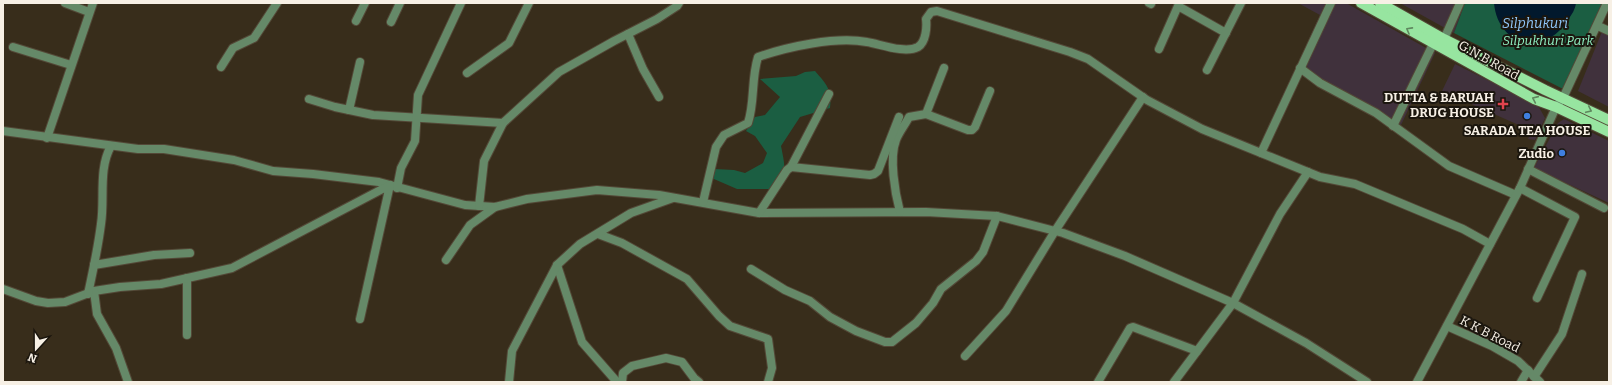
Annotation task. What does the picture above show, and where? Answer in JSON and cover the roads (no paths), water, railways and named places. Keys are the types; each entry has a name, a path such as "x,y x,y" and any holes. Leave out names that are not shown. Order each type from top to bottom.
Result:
{"main road":[{"name":"G.N.B Road","path":"1361,3 1534,99 1556,107 1609,132"},
{"name":"G.N.B Road","path":"1380,3 1444,39 1609,120"}],"street":[{"path":"65,3 89,12"},
{"path":"47,138 93,3"},
{"path":"221,67 233,48 254,38 277,3"},
{"path":"356,21 364,3"},
{"path":"391,22 400,3"},
{"path":"360,319 393,187 415,141 418,95 461,3"},
{"path":"467,73 508,43 529,3"},
{"path":"479,206 484,161 503,123 560,72 657,19 677,6 679,3"},
{"path":"1207,70 1241,3"},
{"path":"1261,153 1331,3"},
{"path":"1444,39 1460,3"},
{"path":"1417,382 1516,196 1556,107 1563,98 1598,26 1607,3"},
{"path":"1159,49 1178,6 1226,33"},
{"path":"702,202 716,147 724,135 748,123 751,114 753,84 758,57 776,50 841,40 866,42 885,47 913,48 919,46 923,40 927,28 926,19 931,12 937,11 1088,59 1143,97 1202,129 1320,177 1355,184 1463,229 1490,244"},
{"path":"1598,26 1609,31"},
{"path":"628,34 643,69 659,97"},
{"path":"1393,126 1433,44"},
{"path":"13,47 71,65"},
{"path":"349,110 360,62"},
{"path":"926,114 944,68"},
{"path":"1300,68 1320,83 1376,113 1449,166 1516,196"},
{"path":"900,212 893,167 896,141 908,117 926,114 968,130 972,130 975,127 990,91"},
{"path":"758,213 787,170 791,167 829,94"},
{"path":"965,356 1006,311 1055,231 1143,97"},
{"path":"309,99 373,115 503,123"},
{"path":"791,167 870,175 874,174 878,171 899,117"},
{"path":"3,132 138,149 164,149 203,154 234,160 273,171 379,182 393,187 465,205 495,207 527,200 597,190 673,197 758,213 926,212 997,216 1055,231 1125,256 1233,303 1306,344 1367,382"},
{"path":"111,146 107,153 104,173 102,223 94,265 91,293 97,314 116,348 128,382"},
{"path":"1528,169 1604,208"},
{"path":"1174,382 1233,303 1280,214 1308,172"},
{"path":"3,290 36,301 48,303 65,302 91,293 120,287 161,284 232,268 393,187"},
{"path":"1520,188 1575,217 1556,261 1537,298"},
{"path":"509,382 512,351 557,265 580,244 630,213 673,197"},
{"path":"446,260 470,225 495,207"},
{"path":"751,269 785,290 810,301 830,317 856,331 884,342 892,342 916,323 933,303 942,289 976,261 983,252 997,216"},
{"path":"598,234 622,242 687,279 719,316 730,326 768,339 772,368 768,382"},
{"path":"94,265 154,255 190,253"},
{"path":"557,265 582,342 617,382"},
{"path":"1537,379 1562,334 1582,274"},
{"path":"187,278 187,335"},
{"name":"K K B Road","path":"1447,326 1492,346 1518,361 1537,379"},
{"path":"1098,382 1130,328 1133,327 1197,351"},
{"path":"622,382 623,373 632,366 666,358 682,362 694,378 699,382"},
{"path":"1521,382 1528,370"}],"water":[{"name":"Silphukuri","path":"1494,3 1576,3 1572,14 1558,32 1547,39 1536,42 1524,42 1513,37 1504,29 1497,18"}],"place":[{"name":"DUTTA & BARUAH DRUG HOUSE","path":"1503,104"},
{"name":"SARADA TEA HOUSE","path":"1527,116"},
{"name":"Zudio","path":"1562,153"}],"park label":[{"name":"Silpukhuri Park","path":"1548,40"}]}
